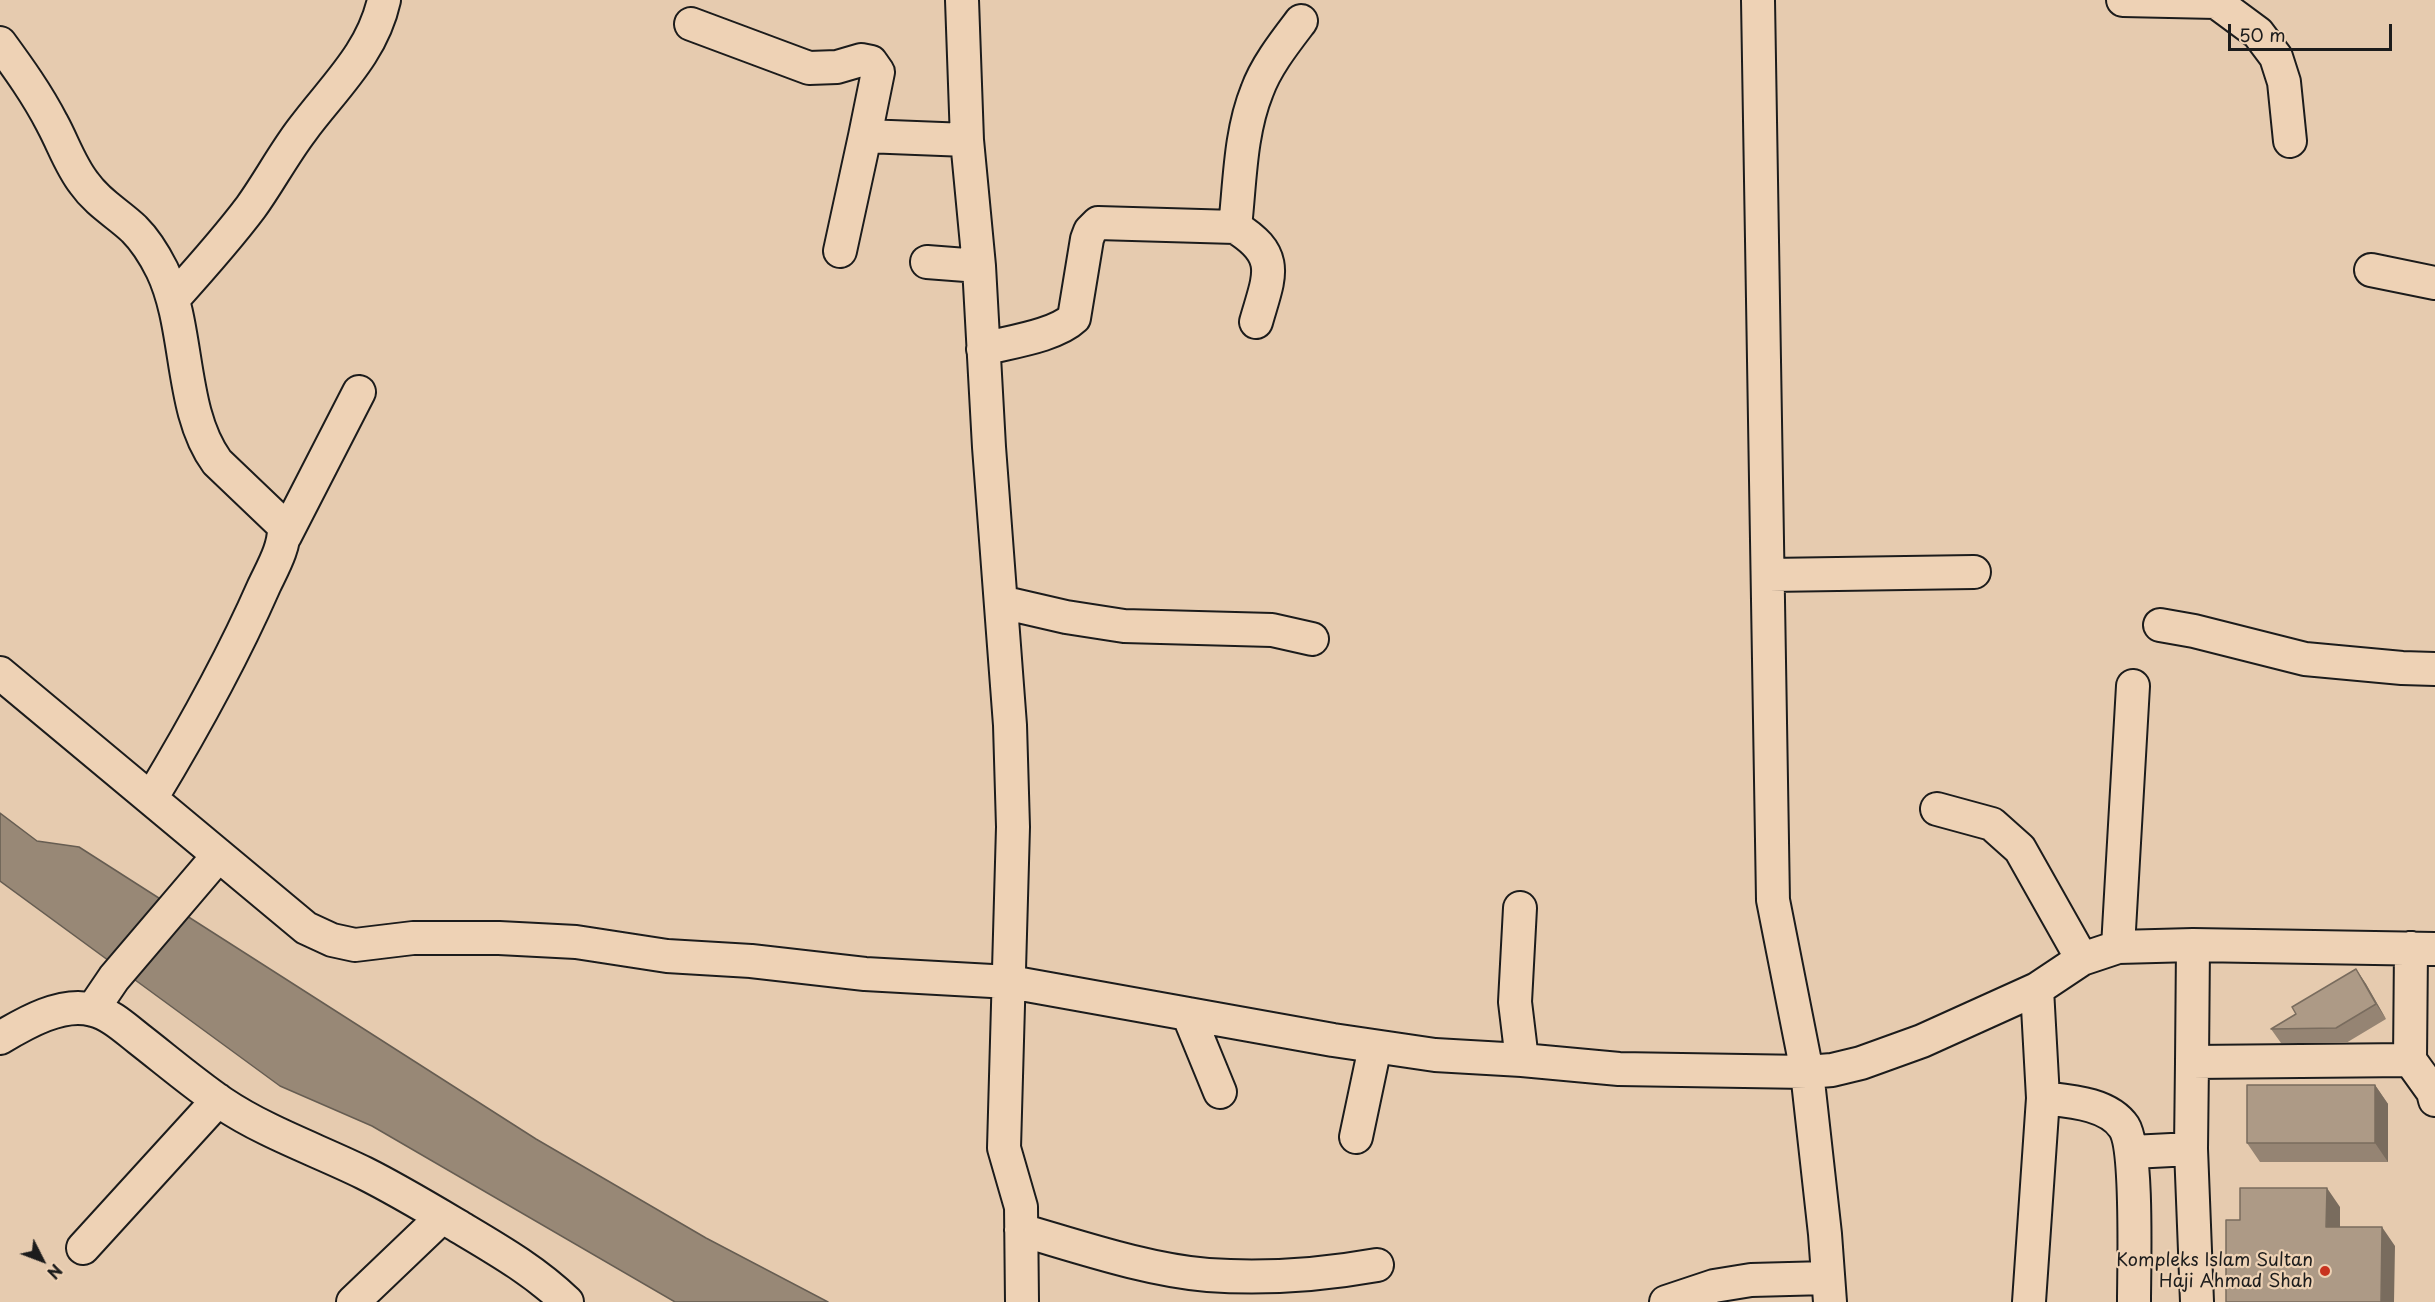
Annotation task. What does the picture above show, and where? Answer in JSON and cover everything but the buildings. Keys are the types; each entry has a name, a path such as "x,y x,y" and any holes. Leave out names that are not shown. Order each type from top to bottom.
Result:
{"street":[{"path":"174,298 252,206 300,132 345,79 366,48 384,0"},
{"path":"962,0 967,140 979,266 1010,725 1013,827 1004,1148 1021,1207 1022,1302"},
{"path":"1666,1302 1714,1286 1751,1280 1829,1290 1807,1072 1773,900 1769,734 1769,575 1759,190 1758,0"},
{"path":"2123,0 2216,2 2258,33 2276,57 2284,82 2290,141"},
{"path":"1234,227 1245,128 1257,89 1281,47 1301,21"},
{"path":"691,24 809,69 837,68 861,60 871,62 878,72 840,251"},
{"path":"0,43 39,98 85,185 101,204 134,229 161,269 174,298 198,423 208,450 217,462 284,526 285,536"},
{"path":"865,136 967,140"},
{"path":"983,349 1052,330 1066,325 1074,318 1087,239 1090,231 1098,223 1234,227 1254,239 1266,255 1268,279 1256,322"},
{"path":"927,261 979,266"},
{"path":"2372,270 2435,283"},
{"path":"152,798 196,723 257,602 285,536 359,392"},
{"path":"1769,575 1974,572"},
{"path":"1001,602 1066,617 1124,626 1272,630 1312,639"},
{"path":"2160,626 2194,631 2305,659 2435,669"},
{"path":"0,673 306,928 332,940 355,945 413,938 499,938 576,942 667,956 751,961 865,974 1010,982 1375,1047 1435,1055 1619,1069 1807,1072 1832,1070 1861,1063 1922,1041 2037,989 2082,959 2118,947 2193,945 2423,949 2410,1060 2433,1092 2435,1100"},
{"path":"2118,947 2133,686"},
{"path":"1937,809 1992,824 2020,849 2082,959"},
{"path":"93,1009 114,978 218,856"},
{"path":"1520,908 1515,1002 1522,1060"},
{"path":"2193,945 2191,1149 2197,1302"},
{"path":"2030,1302 2043,1098 2037,989"},
{"path":"0,1038 62,1010 93,1009 119,1023 218,1100 275,1131 365,1174 442,1217 510,1257 550,1285 567,1302"},
{"path":"1188,1014 1220,1092"},
{"path":"1356,1137 1375,1047"},
{"path":"2192,1062 2410,1060"},
{"path":"2043,1098 2090,1106 2108,1113 2124,1127 2132,1152 2134,1302"},
{"path":"83,1248 218,1100"},
{"path":"2132,1152 2191,1149"},
{"path":"353,1302 442,1217"},
{"path":"1021,1230 1115,1257 1206,1275 1257,1289 1307,1275 1377,1266"}],"shaded area":[{"path":"0,813 37,841 79,847 536,1139 706,1238 828,1302 675,1302 372,1126 280,1086 0,881"}],"place":[{"name":"Kompleks Islam Sultan Haji Ahmad Shah","path":"2325,1271"}]}
